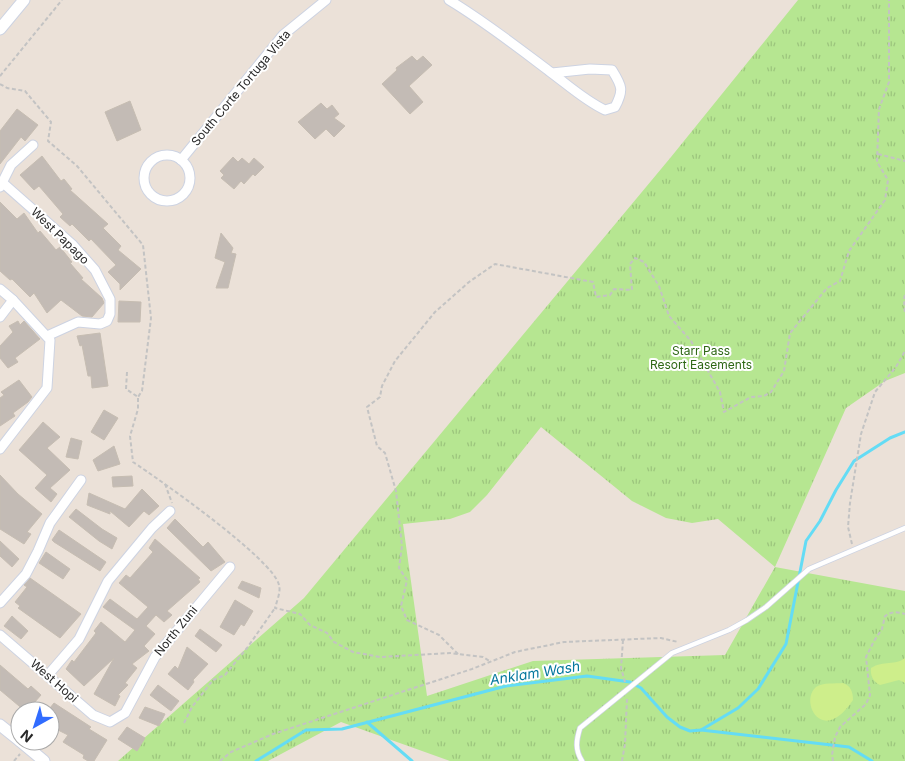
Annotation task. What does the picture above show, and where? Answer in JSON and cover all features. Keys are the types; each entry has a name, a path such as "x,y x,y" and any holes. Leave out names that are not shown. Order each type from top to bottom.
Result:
{"street":[{"path":"0,29 24,0"},
{"name":"South Corte Tortuga Vista","path":"181,160 283,35 326,0"},
{"path":"449,0 480,18 552,73 592,103 605,110 615,107 621,95 621,83 612,70 590,69 552,73"},
{"path":"2,185 10,166 33,145"},
{"path":"160,156 175,156 181,160 189,173 190,181 187,188 176,199 169,200 154,197 144,178 149,164 160,156"},
{"name":"West Papago","path":"2,185 72,244 95,270 110,299 110,314 107,321 100,324 78,322 47,336"},
{"path":"0,289 13,300 50,340 47,388 0,449"},
{"path":"0,317 13,300"},
{"path":"0,603 26,574 50,522 81,480"},
{"path":"48,675 79,639 108,581 152,528 172,510"},
{"name":"North Zuni","path":"110,722 125,713 155,657 230,567"},
{"name":"West Hopi","path":"0,635 93,715 110,722"},
{"path":"0,724 10,732"},
{"path":"32,751 44,761"}],"lane":[{"path":"582,761 576,752 576,739 580,728 672,652 729,630 748,620 809,569 905,528"}],"path":[{"path":"0,76 62,0"},
{"path":"458,654 440,635 408,620 401,606 407,580 399,568 402,546 396,491 385,453 377,446 367,407 380,397 382,386 395,361 435,312 469,282 495,264 593,282 596,297 610,296 614,290 632,290 630,264 635,258 644,262 659,286 669,316 691,341 720,392 724,412 751,397 764,396 771,392 784,370 790,333 827,288 840,281 849,251 885,200 888,180 878,162 878,153 879,109 889,82 889,0"},
{"path":"0,84 7,88 25,90 51,122 48,141 77,166 144,245 151,318 142,391 138,398 138,409 130,436 133,462 166,484 247,548 274,573 280,586 275,608 247,648 224,676 213,680 192,707 184,722"},
{"path":"878,153 905,161"},
{"path":"905,295 905,314"},
{"path":"854,550 848,527 861,434 875,392 896,367 905,351"},
{"path":"127,372 126,389 138,398"},
{"path":"166,484 172,510"},
{"path":"275,608 300,614 310,625 327,633 334,642 353,652 380,657 441,653 458,654 483,657 491,662"},
{"path":"832,761 835,737 840,727 866,704 870,695 866,657 882,629 884,616 889,612 905,614"},
{"path":"220,761 231,752 273,734 491,662 515,652 564,642 662,638 674,640 688,646"}],"green space":[{"name":"Starr Pass Resort Easements","path":"798,0 905,0 905,373 885,381 846,408 775,567 905,591 905,761 450,761 341,722 268,761 118,761 304,598 671,157","holes":["541,427 632,501 666,518 692,523 718,519 775,567 725,655 533,661 427,696 403,524 450,519 470,512 487,495"]},
{"path":"905,658 905,683 899,680 880,685 874,680 871,668 880,664 897,662"},
{"path":"843,683 851,690 853,700 842,714 832,720 823,720 816,716 810,702 811,694 816,687 819,685"}],"building":[{"path":"412,56 417,61 423,56 432,65 409,86 423,102 410,114 382,84 397,70 396,68"},
{"path":"130,101 141,130 117,141 105,112"},
{"path":"321,103 327,109 332,105 339,114 334,118 345,126 334,137 326,129 315,139 298,122"},
{"path":"17,109 38,125 25,141 21,137 0,164 0,131"},
{"path":"42,156 61,181 64,179 72,189 70,190 108,224 103,228 121,246 118,250 141,269 120,290 120,284 108,272 116,265 91,239 89,241 72,224 70,226 60,217 63,214 39,186 34,190 20,175"},
{"path":"233,157 238,162 242,158 249,164 254,158 264,167 255,176 253,174 244,184 241,181 234,189 221,178 224,175 220,171"},
{"path":"0,202 17,219 24,213 38,233 40,231 56,250 60,247 72,262 70,263 83,278 81,279 102,298 104,303 92,317 82,316 61,300 47,313 34,293 30,297 12,279 10,280 0,271"},
{"path":"221,233 233,248 231,253 236,254 228,288 216,288 225,262 215,258"},
{"path":"119,301 141,302 140,322 118,322"},
{"path":"18,321 20,325 24,321 40,339 15,358 18,362 8,368 0,358 0,346 13,332 9,326"},
{"path":"100,333 108,386 92,388 91,376 88,376 82,345 80,346 77,336"},
{"path":"19,380 32,397 13,413 15,416 0,426 0,398 4,395 1,392"},
{"path":"104,410 118,418 104,440 91,432"},
{"path":"43,422 60,437 47,448 70,470 50,488 57,494 51,502 35,488 47,475 19,450"},
{"path":"71,438 82,441 78,459 66,457"},
{"path":"114,446 120,464 98,471 93,460"},
{"path":"0,475 18,494 42,514 27,532 31,534 24,544 0,529"},
{"path":"132,476 133,486 113,487 112,477"},
{"path":"142,489 159,506 149,515 144,511 129,527 110,511 110,514 87,505 89,493 125,509"},
{"path":"76,509 117,538 112,549 69,517"},
{"path":"175,519 203,547 208,542 225,562 211,571 167,528"},
{"path":"59,530 106,562 100,571 52,540"},
{"path":"155,539 200,578 198,579 200,582 167,611 172,615 164,622 156,615 146,626 155,634 144,646 149,651 132,664 137,668 125,683 128,685 118,695 120,696 115,706 94,694 114,658 84,686 66,669 72,660 74,662 96,633 94,631 101,622 125,642 135,630 103,607 110,599 137,619 148,607 119,583 126,575 130,578 153,552 149,548"},
{"path":"0,541 19,559 12,567 0,556"},
{"path":"46,552 70,569 63,579 39,563"},
{"path":"30,578 81,614 60,638 18,608 20,606 15,602 27,587 24,585"},
{"path":"242,581 261,588 259,598 238,588"},
{"path":"235,600 253,611 244,626 241,624 234,635 220,627"},
{"path":"12,616 28,631 21,639 4,626"},
{"path":"200,629 222,645 216,652 195,636"},
{"path":"187,647 208,664 193,680 194,682 188,690 168,674 175,666 178,669"},
{"path":"0,665 28,689 31,686 41,695 36,701 13,701 0,690"},
{"path":"158,685 179,701 171,711 150,695"},
{"path":"60,707 107,740 94,761 88,761 83,758 84,755 63,742 68,735 60,731"},
{"path":"145,707 165,714 159,726 139,718"},
{"path":"127,727 145,738 137,751 118,739"}],"waterway":[{"name":"Anklam Wash","path":"256,761 306,730 342,729 506,686 587,676 630,682 641,688 667,717 680,727 690,731 701,730 738,708 758,689 786,644 806,541 820,521 854,461 890,438 905,432"},
{"path":"367,722 412,761"},
{"path":"701,730 849,747 872,761"}]}
